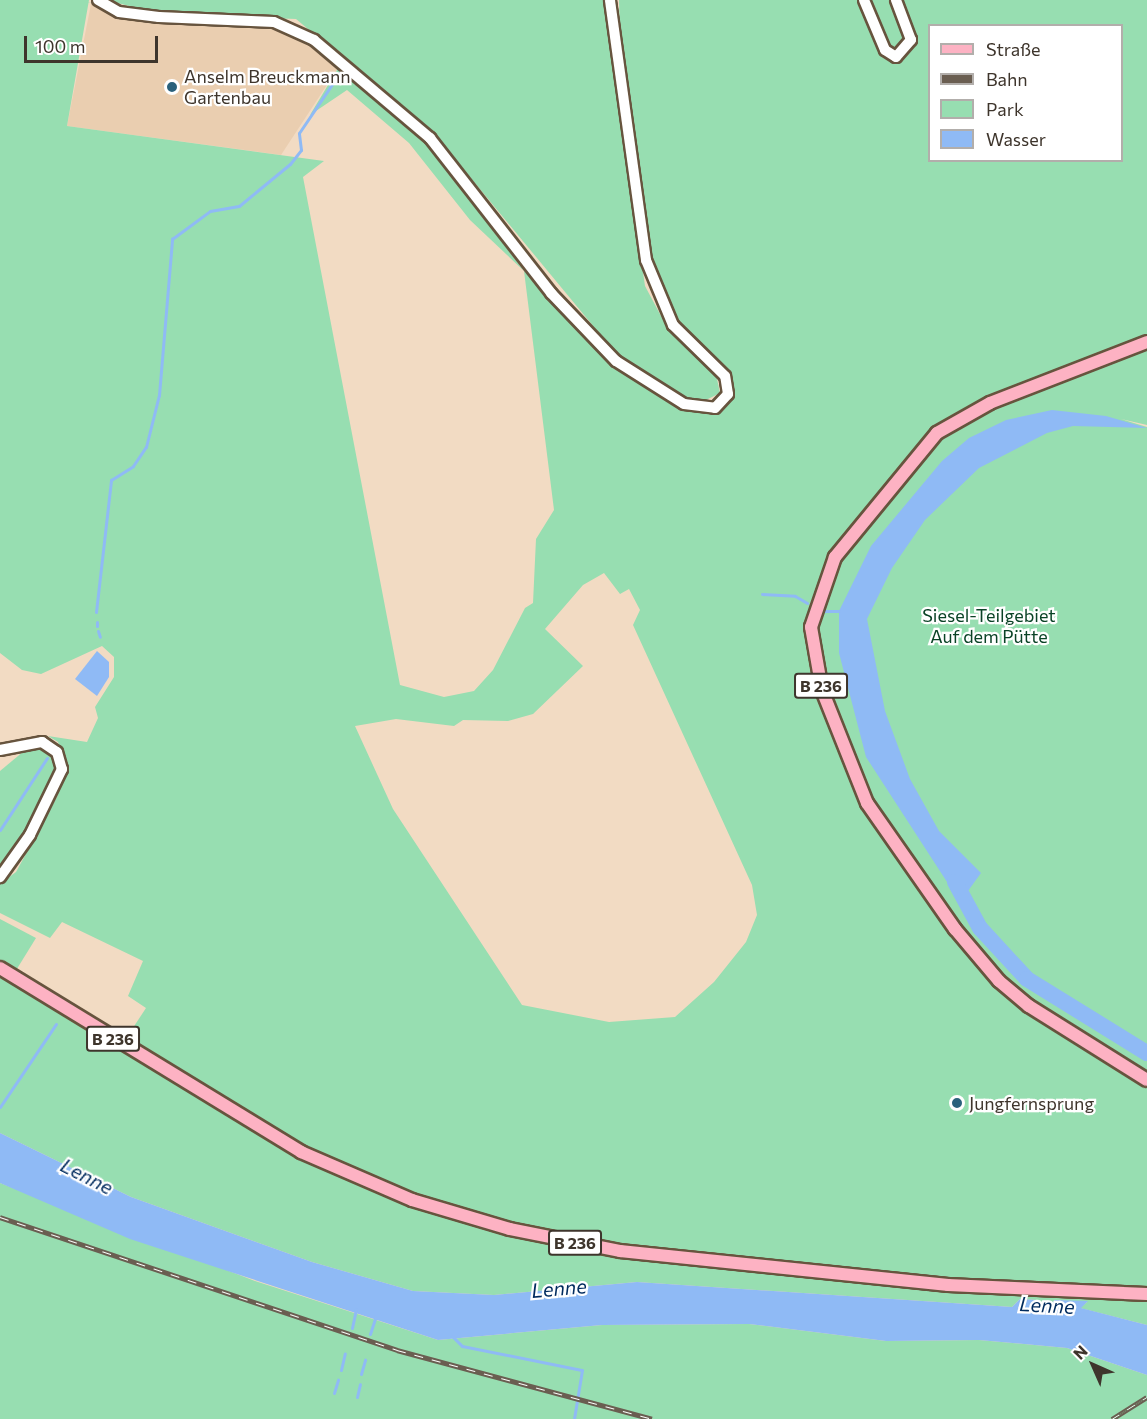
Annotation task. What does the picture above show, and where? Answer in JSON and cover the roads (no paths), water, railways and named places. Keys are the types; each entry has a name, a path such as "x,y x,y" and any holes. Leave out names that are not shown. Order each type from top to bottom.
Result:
{"main road":[{"path":"98,0 119,12 159,18 282,25 314,40 430,138 551,293 616,361 684,404 711,409 726,398 727,380 673,325 646,260 610,0"},
{"path":"864,0 885,50 896,57 911,40 897,0"},
{"name":"B 236","path":"1147,342 1000,398 937,433 835,557 811,627 822,690 867,803 955,929 999,981 1029,1006 1147,1080"},
{"path":"0,750 42,742 57,752 62,769 30,835 0,878"},
{"name":"B 236","path":"0,968 301,1152 412,1200 510,1229 620,1251 948,1285 1147,1294"}],"water":[{"path":"1052,410 1106,416 1147,428 1073,426 1047,433 979,468 925,520 892,568 867,619 885,711 910,779 939,831 981,873 960,902 866,757 839,653 839,611 871,546 942,461 969,438 1006,420"},
{"path":"97,651 109,662 109,677 97,696 75,679"},
{"name":"Lenne","path":"0,1133 131,1197 312,1262 413,1291 494,1295 637,1282 1012,1307 1020,1299 1037,1300 1032,1307 1045,1309 1055,1300 1088,1301 1081,1308 1147,1325 1147,1375 1067,1348 979,1340 886,1341 749,1324 602,1325 438,1340 130,1239 0,1183"}],"waterway":[{"path":"96,612 111,480 133,466 146,447 159,395 172,239 210,211 239,206 290,164 301,150 299,133 341,71"},
{"path":"762,594 795,596 807,603"},
{"path":"825,611 839,611"},
{"path":"98,631 100,637"},
{"path":"0,830 47,758"},
{"path":"955,882 980,928 1027,979 1147,1053"},
{"path":"0,1107 56,1024"},
{"path":"352,1328 356,1309"},
{"path":"370,1334 376,1316"},
{"path":"452,1336 462,1346 582,1370 574,1419"},
{"path":"341,1370 345,1353"},
{"path":"361,1374 365,1360"},
{"path":"334,1393 338,1380"},
{"path":"357,1397 360,1384"}],"railway":[{"path":"0,1217 397,1350 652,1419"},
{"path":"1112,1419 1147,1397"}],"place":[{"name":"Anselm Breuckmann Gartenbau","path":"172,87"},
{"name":"Jungfernsprung","path":"957,1103"}],"park label":[{"name":"Siesel-Teilgebiet Auf dem Pütte","path":"989,626"}]}
